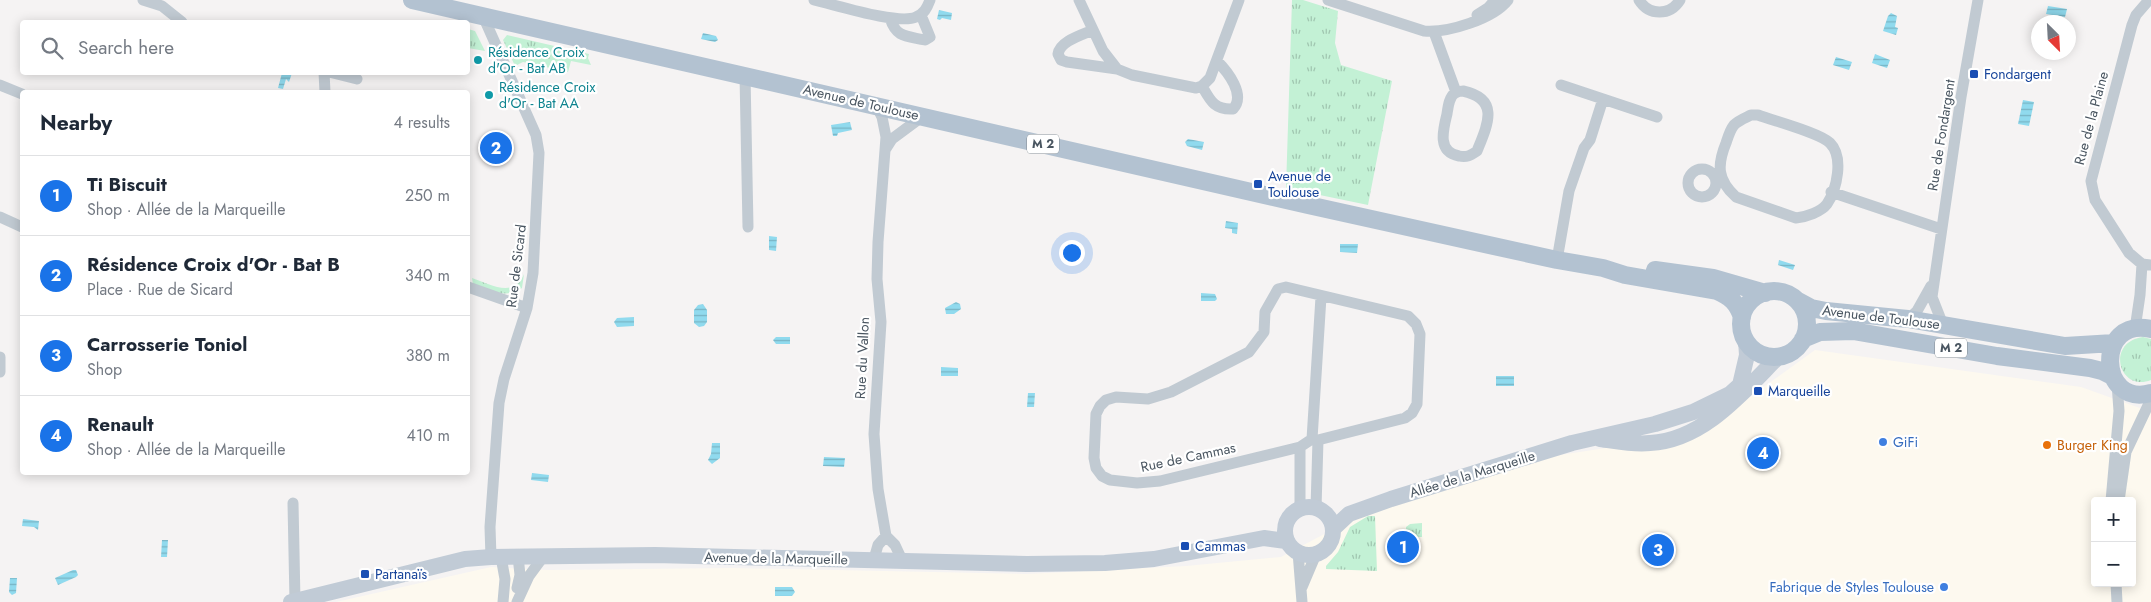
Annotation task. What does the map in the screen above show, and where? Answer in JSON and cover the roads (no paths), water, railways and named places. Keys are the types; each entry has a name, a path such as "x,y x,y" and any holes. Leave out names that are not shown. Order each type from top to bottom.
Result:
{"main road":[{"name":"Avenue de Toulouse","path":"412,0 1308,205 1557,260 1604,268 1625,275 1717,291 1726,295 1737,304 1742,317"},
{"name":"Avenue de Toulouse","path":"1604,268 1624,267 1696,275 1764,293"},
{"path":"1782,292 1798,301 1804,309 1807,319 1807,329 1803,339 1793,351 1779,356 1771,357 1756,352 1746,340 1742,329 1742,317 1750,302 1764,293 1782,292"},
{"name":"Avenue de Toulouse","path":"1798,301 1811,308 1826,311 1908,319 2065,346 2114,343"},
{"path":"2114,380 2109,365 2110,353 2114,343 2123,334 2143,329"},
{"name":"Avenue de Toulouse","path":"1803,339 1820,332 1853,331 1997,356 2090,368 2102,371 2130,392 2138,394 2151,393"}],"street":[{"path":"144,0 162,6 180,20"},
{"path":"814,0 890,18 908,20 926,11 930,0"},
{"path":"1079,0 1103,51 1117,69"},
{"path":"1093,30 1064,44 1058,49 1061,60 1117,69 1132,75 1188,87 1202,86 1210,78 1239,0"},
{"path":"1447,30 1480,13 1495,0"},
{"path":"1336,1 1424,31 1434,32 1447,30 1494,13 1508,0"},
{"path":"1639,0 1650,10 1657,12 1666,12 1673,8 1680,0"},
{"name":"Rue de Fondargent","path":"1943,325 1932,297 1934,275 1978,0"},
{"name":"Rue de la Plaine","path":"2143,329 2140,296 2146,265 2129,253 2095,200 2091,181 2132,25 2136,14 2149,0"},
{"path":"890,18 895,31 899,34 925,40 930,37 930,33 920,15"},
{"name":"Rue de Sicard","path":"482,16 536,135 539,153 533,273 527,308 504,379 499,403 490,527 496,557 505,579 504,602"},
{"path":"1434,32 1456,92"},
{"path":"1202,86 1212,104 1218,108 1233,109 1236,106 1238,101 1237,92 1224,68 1217,61"},
{"path":"324,75 325,90"},
{"path":"341,75 357,79"},
{"path":"745,75 748,227"},
{"path":"0,85 20,93"},
{"path":"1561,85 1657,117"},
{"path":"1456,92 1475,94 1487,104 1488,113 1477,150 1464,157 1447,151 1443,143 1442,134 1451,98 1456,92"},
{"path":"1557,260 1569,191 1604,99"},
{"name":"Rue du Vallon","path":"876,105 884,125 886,150 878,249 877,279 881,322 874,434 878,489 886,536 895,545 902,560"},
{"path":"1712,173 1732,127 1738,121 1751,115 1828,141 1839,163 1838,173 1828,203 1822,209 1796,218 1736,197 1720,183 1714,177 1712,173 1705,170 1696,170 1689,177 1689,187 1696,195 1700,196 1711,193 1720,183 1719,160"},
{"path":"886,150 892,139 923,116"},
{"path":"1832,192 1941,229"},
{"path":"0,217 20,226"},
{"name":"Rue de Fondargent","path":"1908,319 1917,311 1928,293 1934,275"},
{"name":"Rue de Cammas","path":"1286,287 1321,297 1408,316 1416,324 1420,334 1417,404 1412,413 1405,418 1315,440 1300,447 1160,481 1137,483 1110,480 1102,476 1096,468 1094,458 1096,414 1106,400 1116,397 1148,399 1171,392 1250,352 1264,332 1265,312 1278,289 1286,287"},
{"path":"470,288 527,308"},
{"path":"1319,515 1315,440 1321,297"},
{"name":"Allée de la Marqueille","path":"1319,515 1349,514 1468,474 1572,443 1622,430 1655,424 1693,412 1730,394 1740,385 1747,355 1746,340"},
{"name":"Allée de la Marqueille","path":"1595,438 1650,444 1684,436 1722,412 1759,378 1779,356"},
{"path":"0,357 0,372"},
{"path":"2111,497 2119,411 2114,380"},
{"path":"2120,497 2126,452 2151,398"},
{"path":"1292,547 1307,555 1316,554 1330,544 1319,515 1300,447"},
{"path":"293,601 294,503"},
{"path":"1302,602 1302,587 1286,524 1293,514 1319,515"},
{"name":"Avenue de la Marqueille","path":"293,601 466,559 518,556 646,555 1027,564 1133,561 1264,538 1286,524"},
{"path":"874,559 878,545 886,536"},
{"name":"Avenue de la Marqueille","path":"1264,538 1292,547"},
{"path":"1302,587 1316,554"},
{"path":"516,602 520,575 518,556"},
{"path":"516,602 529,576 542,557"},
{"path":"2116,587 2117,602"}],"water":[{"path":"2048,6 2067,9 2066,15 2046,14"},
{"path":"939,10 952,13 951,20 937,19"},
{"path":"1891,13 1897,16 1895,27 1898,28 1896,35 1883,31 1888,16"},
{"path":"703,33 716,36 718,40 715,42 701,39"},
{"path":"1875,54 1890,60 1887,68 1872,63"},
{"path":"1836,57 1852,62 1849,70 1833,65"},
{"path":"281,75 291,75 289,82 286,79 283,89 278,88"},
{"path":"2023,100 2034,102 2029,126 2018,124"},
{"path":"850,122 852,130 833,136 831,125"},
{"path":"1188,139 1204,142 1202,150 1187,146 1185,142"},
{"path":"1226,221 1238,223 1237,234 1232,233 1232,229 1225,228"},
{"path":"769,236 777,237 776,251 769,250"},
{"path":"1340,244 1358,244 1357,253 1340,252"},
{"path":"1779,260 1795,265 1793,270 1778,265"},
{"path":"1201,293 1215,294 1217,299 1215,301 1201,301"},
{"path":"956,302 960,304 961,309 954,314 946,314 945,308"},
{"path":"703,304 707,310 707,322 704,326 699,327 694,323 694,310 698,305"},
{"path":"634,317 634,326 617,327 614,322 617,318"},
{"path":"776,337 790,337 790,344 776,344 773,340"},
{"path":"941,367 958,368 958,376 941,376"},
{"path":"1496,376 1514,376 1514,386 1496,386"},
{"path":"1028,393 1035,393 1034,407 1027,407"},
{"path":"712,443 720,443 720,458 712,464 708,460 711,454"},
{"path":"824,457 845,458 844,467 823,466"},
{"path":"532,473 549,475 548,482 531,480"},
{"path":"23,519 39,521 38,530 34,527 22,526"},
{"path":"162,540 168,540 167,557 161,557"},
{"path":"76,570 78,575 76,577 58,585 55,578"},
{"path":"10,578 17,578 16,593 12,595 9,592"},
{"path":"775,587 792,587 795,592 792,596 775,596"}],"place":[{"name":"Résidence Croix d'Or - Bat AB","path":"478,60"},
{"name":"Fondargent","path":"1974,74"},
{"name":"Résidence Croix d'Or - Bat AA","path":"489,95"},
{"name":"Résidence Croix d'Or - Bat B","path":"496,148"},
{"name":"Avenue de Toulouse","path":"1258,184"},
{"name":"Marqueille","path":"1758,391"},
{"name":"GiFi","path":"1883,442"},
{"name":"Burger King","path":"2047,445"},
{"name":"Renault","path":"1763,453"},
{"name":"Cammas","path":"1185,546"},
{"name":"Ti Biscuit","path":"1403,547"},
{"name":"Carrosserie Toniol","path":"1658,550"},
{"name":"Partanaïs","path":"365,574"},
{"name":"Fabrique de Styles Toulouse","path":"1944,587"}]}
